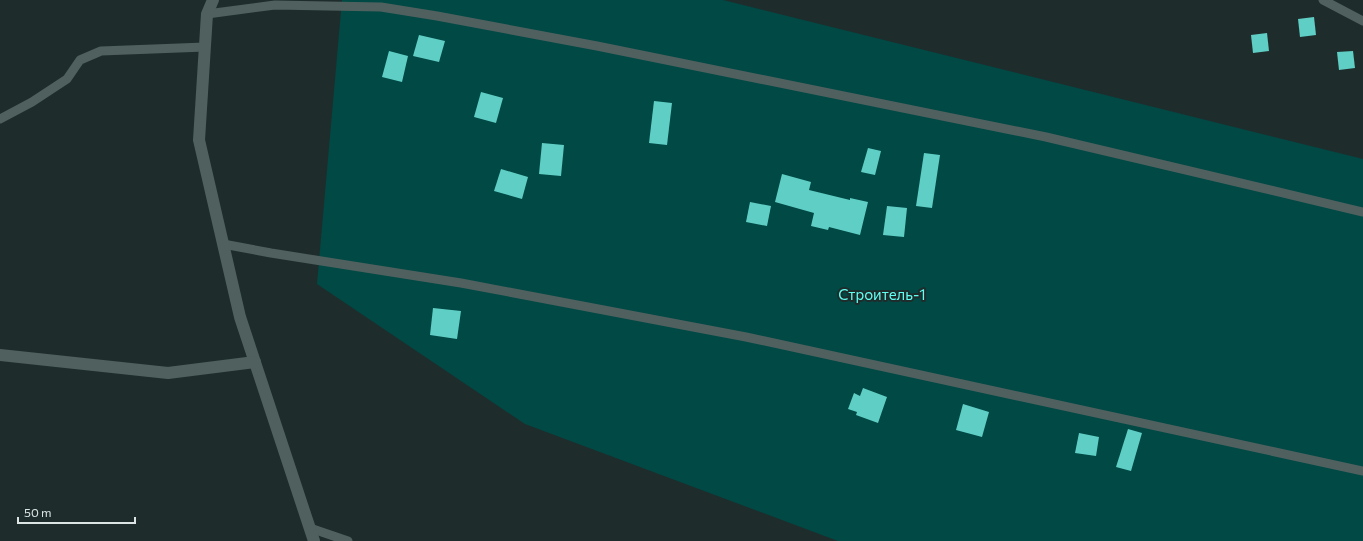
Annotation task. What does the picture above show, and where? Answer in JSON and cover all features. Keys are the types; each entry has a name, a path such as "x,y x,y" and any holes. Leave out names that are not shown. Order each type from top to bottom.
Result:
{"street":[{"path":"214,0 207,14 199,140 240,317 314,541"},
{"path":"0,356 168,373 255,362"}],"lane":[{"path":"1323,0 1363,21"},
{"path":"207,14 275,5 381,7 437,16 597,46 1046,137 1363,212"},
{"path":"0,119 32,102 67,79 80,60 101,51 205,47"},
{"path":"223,244 461,283 746,337 1363,471"},
{"path":"310,528 348,541"}],"green space":[{"name":"Строитель-1","path":"342,0 723,0 1363,159 1363,541 838,541 525,424 317,284"}],"building":[{"path":"1314,17 1316,35 1300,37 1298,19"},
{"path":"1267,33 1269,51 1253,53 1251,35"},
{"path":"419,35 445,41 439,62 413,56"},
{"path":"389,51 408,56 402,82 382,77"},
{"path":"1353,51 1355,68 1339,70 1337,52"},
{"path":"481,92 503,98 496,123 474,117"},
{"path":"654,101 672,103 667,145 649,143"},
{"path":"542,143 564,145 561,176 539,174"},
{"path":"868,148 881,151 875,175 861,172"},
{"path":"924,153 940,155 932,208 916,206"},
{"path":"501,169 528,177 522,199 494,191"},
{"path":"782,174 811,182 809,190 850,200 850,198 868,202 860,235 829,227 828,230 811,226 814,213 775,202"},
{"path":"750,202 771,206 767,226 746,222"},
{"path":"887,206 907,208 904,237 883,235"},
{"path":"433,308 461,311 457,339 430,335"},
{"path":"863,388 887,397 878,423 856,415 857,412 848,409 854,393 860,396"},
{"path":"963,404 989,412 982,437 956,430"},
{"path":"1128,429 1142,433 1131,471 1116,467"},
{"path":"1079,433 1099,437 1096,456 1075,453"}]}
